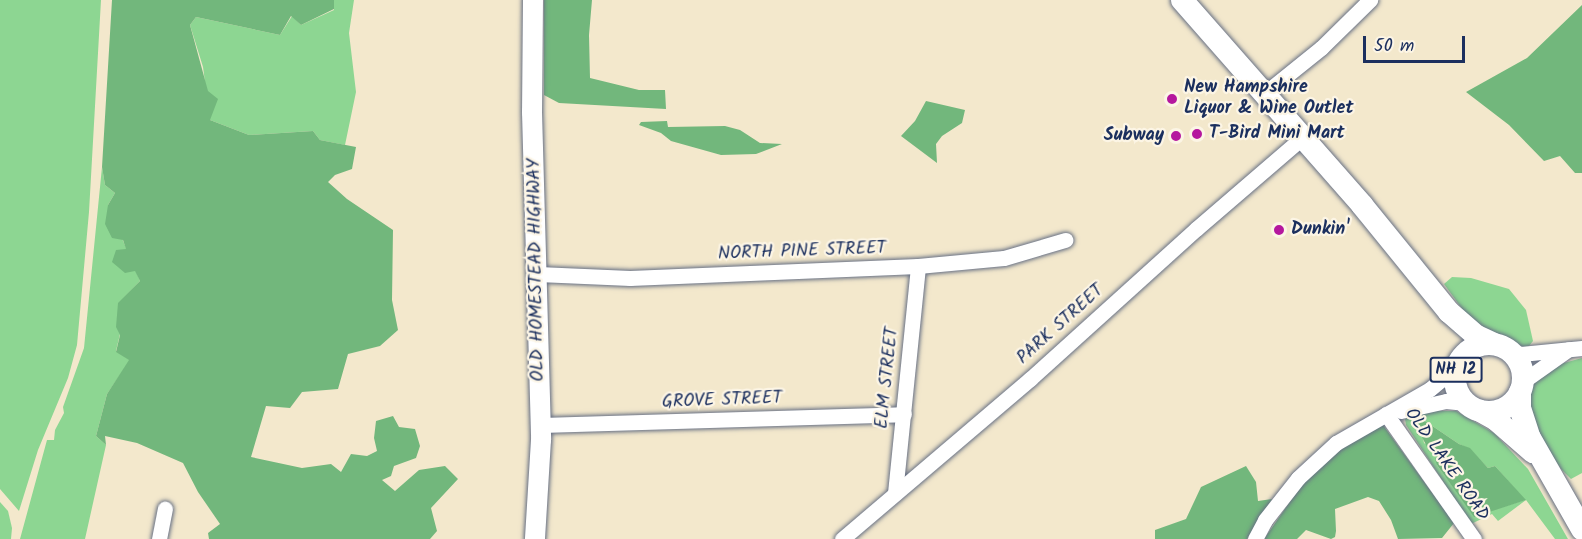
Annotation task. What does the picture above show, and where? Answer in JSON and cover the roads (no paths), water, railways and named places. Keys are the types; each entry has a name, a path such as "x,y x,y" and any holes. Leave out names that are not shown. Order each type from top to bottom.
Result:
{"highway":[{"name":"NH 12","path":"1182,0 1303,137 1449,312 1477,336 1502,348"},
{"name":"NH 12","path":"1449,312 1458,345 1456,389 1473,407"},
{"name":"NH 12","path":"1456,367 1468,351 1485,344 1502,348"},
{"path":"1502,348 1521,367 1520,408 1540,458 1582,529"},
{"path":"1473,407 1501,410 1511,404 1521,387"},
{"path":"1473,407 1496,420 1540,458"}],"main road":[{"name":"OLD HOMESTEAD HIGHWAY","path":"532,0 532,112 538,274 540,425 535,539"}],"street":[{"path":"1265,93 1321,48 1370,0"},
{"name":"PARK STREET","path":"842,539 1030,379 1204,221 1303,137"},
{"name":"NORTH PINE STREET","path":"538,274 630,278 918,266 1004,258 1065,240"},
{"name":"ELM STREET","path":"895,493 918,266"},
{"path":"1502,348 1521,354 1575,348"},
{"path":"1521,387 1575,348"},
{"path":"1255,539 1265,520 1298,478 1336,443 1430,389 1456,367"},
{"path":"1386,414 1435,403 1473,407"},
{"name":"GROVE STREET","path":"540,425 904,414"},
{"name":"OLD LAKE ROAD","path":"1386,414 1474,539"},
{"path":"159,539 165,509"}],"place":[{"name":"New Hampshire Liquor & Wine Outlet","path":"1172,99"},
{"name":"T-Bird Mini Mart","path":"1197,134"},
{"name":"Subway","path":"1176,136"},
{"name":"Dunkin'","path":"1279,230"}]}
